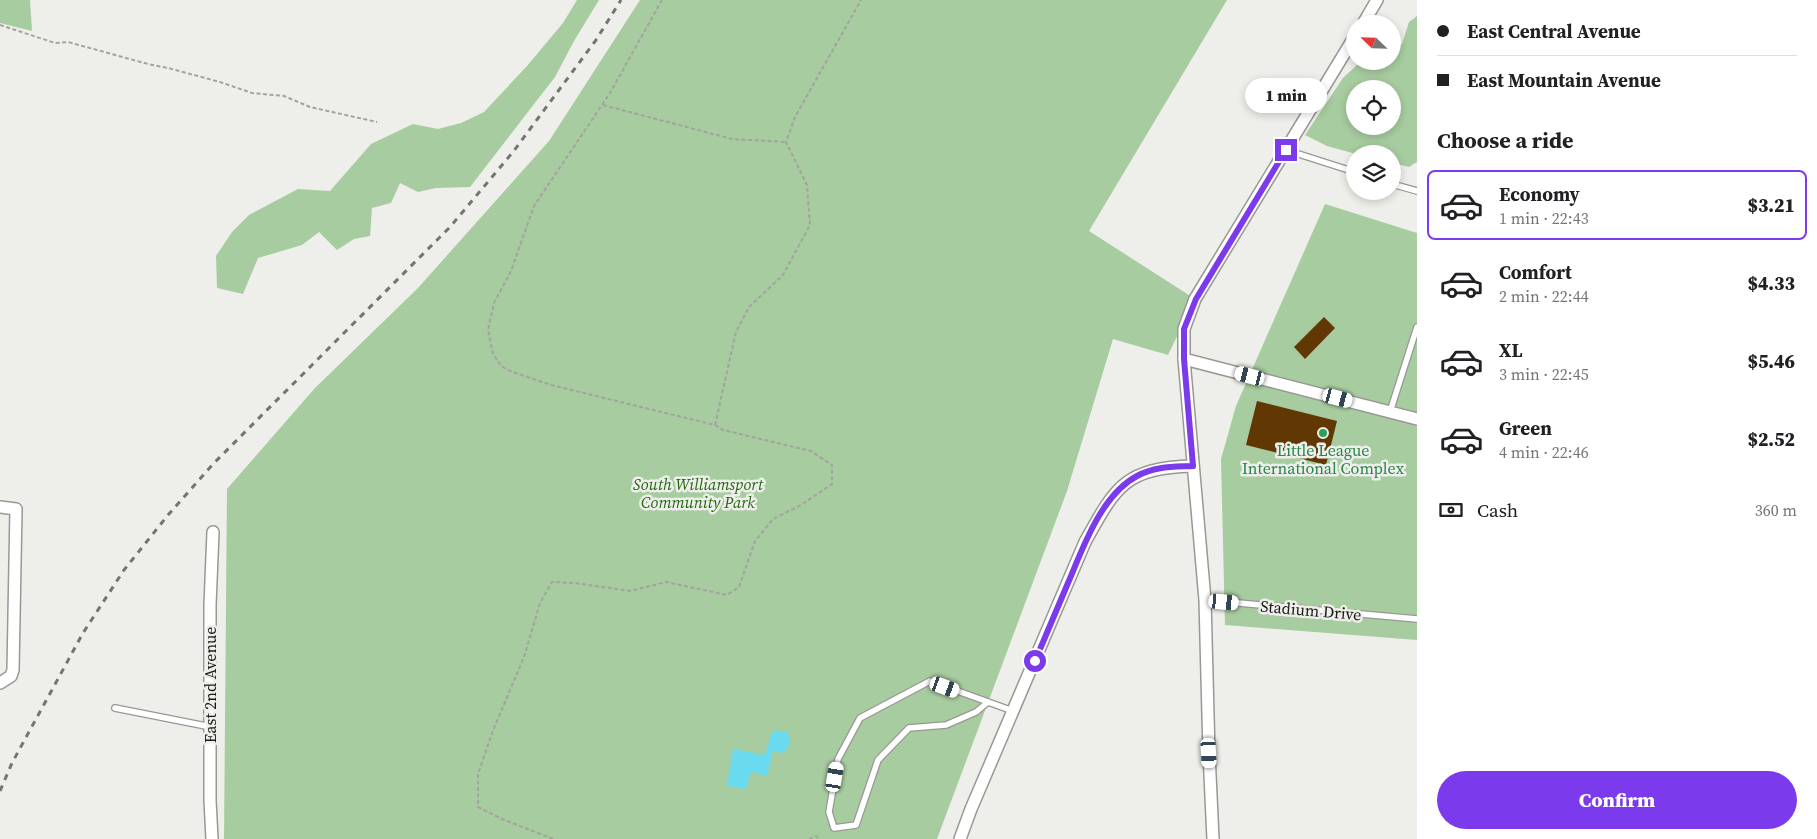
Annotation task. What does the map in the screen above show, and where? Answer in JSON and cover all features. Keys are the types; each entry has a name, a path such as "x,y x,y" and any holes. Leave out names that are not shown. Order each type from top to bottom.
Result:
{"street":[{"path":"1368,15 1377,0"},
{"path":"1213,839 1205,600 1184,359 1184,329 1196,299 1346,51"},
{"path":"1184,359 1417,419"},
{"path":"960,839 1085,542 1112,497 1137,476 1152,470 1167,467 1193,466"},
{"path":"0,507 16,509 13,670 11,676 0,683"},
{"name":"East 2nd Avenue","path":"212,839 210,800 210,605 213,532"}],"lane":[{"path":"1286,150 1346,169"},
{"path":"1401,187 1417,191"},
{"path":"1390,412 1417,328"},
{"name":"Stadium Drive","path":"1205,600 1417,619"},
{"path":"988,702 976,712 946,725 909,728 878,760 856,825 834,828 829,812 838,759 860,718 930,681 1013,711"},
{"path":"115,708 211,726"}],"path":[{"path":"553,839 478,807 478,774 492,733 524,657 540,603 552,582 575,583 630,591 666,582 727,595 739,587 755,541 772,519 801,505 832,484 832,465 811,451 722,430 715,425 551,385 510,371 501,366 493,354 488,330 494,303 511,271 534,206 603,105 662,0"},
{"path":"715,425 736,332 749,307 783,275 810,225 807,185 786,142 795,117 861,0"},
{"path":"0,26 55,43 68,42 220,82 252,94 284,96 310,107 377,122"},
{"path":"603,105 732,140 786,142"},
{"path":"809,839 816,836 820,839"}],"green space":[{"path":"0,0 30,0 32,31 0,23"},
{"path":"577,0 599,0 555,77 470,187 436,188 418,192 400,183 391,203 372,208 370,236 354,239 337,250 319,232 302,245 258,258 243,294 217,288 216,256 232,232 249,215 298,189 330,191 371,144 413,124 438,129 461,123 484,112 527,66 563,23"},
{"name":"South Williamsport Community Park","path":"640,0 1227,0 1089,231 1195,299 1168,355 1113,339 1067,491 937,839 224,839 227,489 315,388 418,288 549,141"},
{"path":"1417,16 1417,162 1409,167 1401,165 1401,145 1346,145 1346,151 1327,146 1305,135 1343,78 1352,70 1401,70 1402,44 1409,22"},
{"name":"Little League International Complex","path":"1325,204 1417,233 1417,640 1225,625 1221,459 1236,406"}],"water":[{"path":"777,730 787,732 790,739 788,748 782,753 773,751 767,776 751,772 746,789 727,786 733,749 765,755 771,734"}],"building":[{"path":"1324,317 1335,328 1305,359 1294,347"},
{"path":"1257,401 1337,421 1326,465 1246,445"}],"railway":[{"path":"0,791 12,763 83,633 124,570 168,515 213,464 450,227 513,152 596,40 621,0"}],"place":[{"name":"Little League International Complex","path":"1323,433"}],"route":[{"path":"1035,661 1085,542 1112,497 1137,476 1152,470 1167,467 1193,466 1184,359 1184,329 1186,321 1196,299 1286,150"}]}
